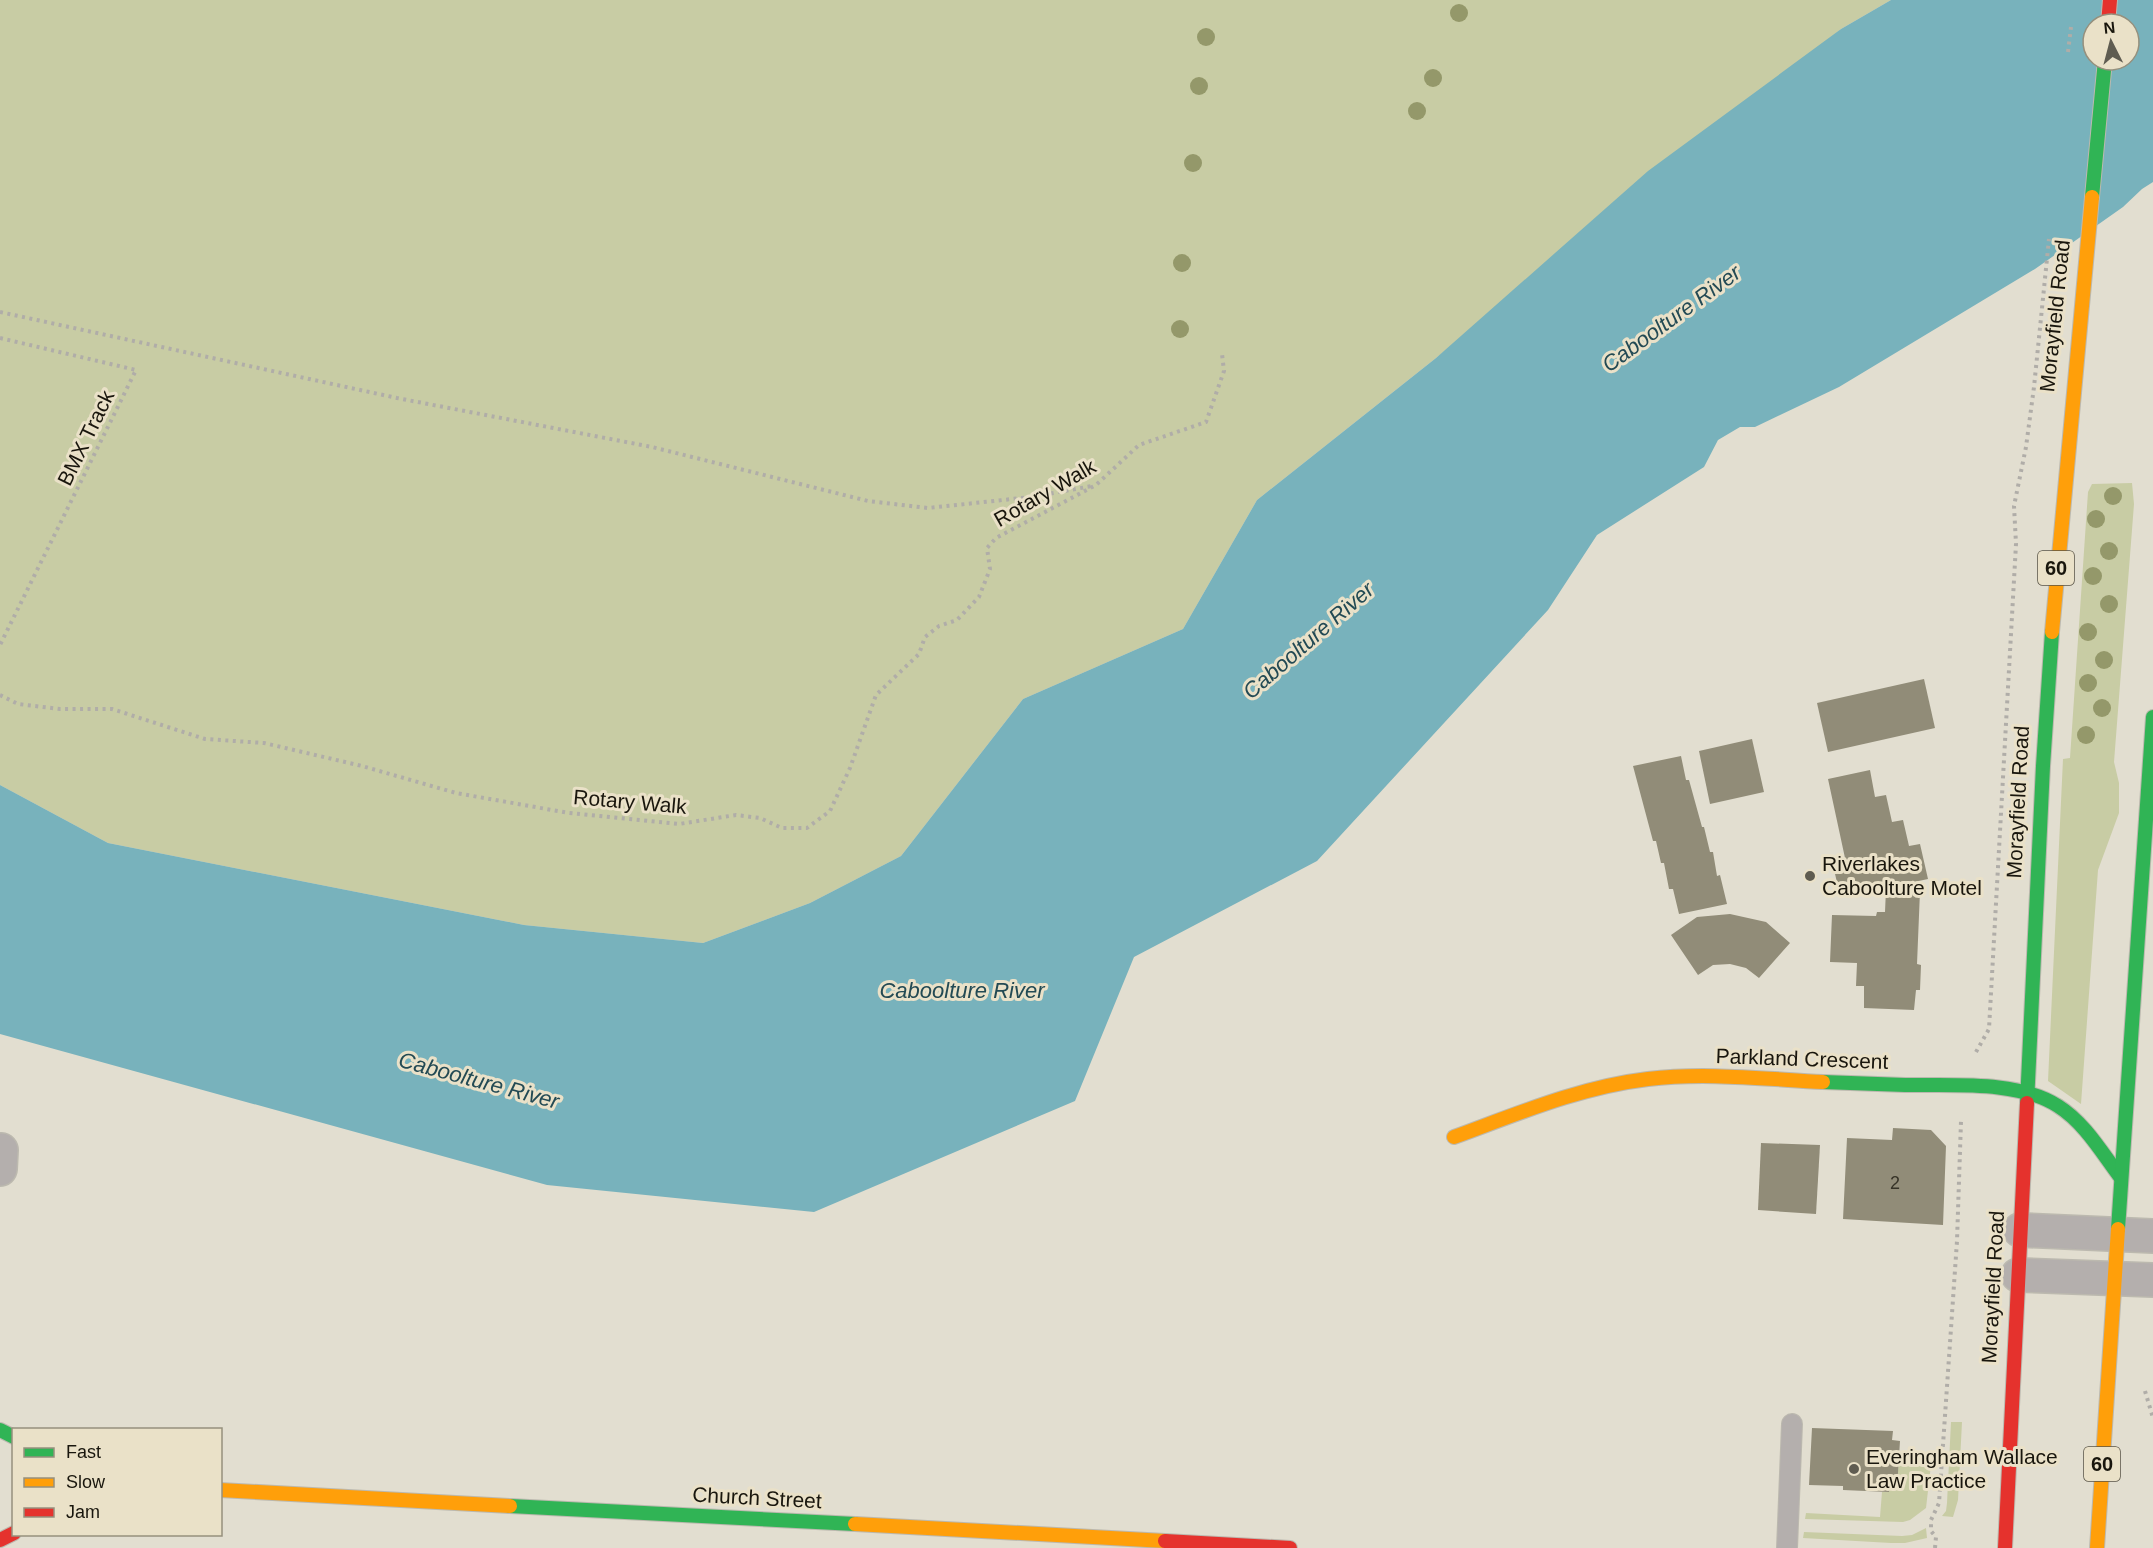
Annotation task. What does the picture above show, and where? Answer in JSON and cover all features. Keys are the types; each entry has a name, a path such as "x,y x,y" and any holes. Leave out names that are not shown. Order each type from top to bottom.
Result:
{"main road":[{"name":"Morayfield Road","path":"2005,1548 2044,755 2056,568 2103,72"},
{"name":"60","path":"2097,1548 2121,1178 2150,802 2153,717"},
{"name":"Parkland Crescent","path":"1454,1137 1551,1101 1598,1088 1648,1079 1699,1076 1967,1087 2027,1093 2049,1101 2070,1116 2087,1134 2121,1178"},
{"name":"Church Street","path":"222,1490 1290,1548"}],"street":[{"path":"2020,1230 2153,1236"},
{"path":"2018,1275 2153,1280"}],"lane":[{"path":"1787,1548 1792,1424"}],"path":[{"path":"0,312 397,398 652,447 868,501 928,508 1031,497 1096,485"},
{"name":"BMX Track","path":"0,338 136,370 0,645"},
{"name":"Rotary Walk","path":"0,695 18,704 60,709 112,709 205,739 264,743 362,766 456,793 569,813 679,824 736,815 760,818 782,828 807,828 830,811 850,768 876,695 919,654 925,637 939,626 957,620 979,597 990,569 987,548 996,537 1096,485 1139,445 1206,422 1224,371 1222,354"},
{"path":"1935,1548 1936,1537 1931,1531 1931,1520 1939,1503 1957,1241 1960,1125 1971,1062 1989,1029 2016,544 2014,506 2026,447 2034,387"}],"green space":[{"path":"0,0 1891,0 1841,29 1436,358 1257,500 1183,629 1023,699 901,856 810,903 703,943 524,925 108,843 0,785"},
{"path":"2132,483 2134,504 2114,762 2119,783 2119,813 2098,870 2081,1104 2048,1081 2063,759 2070,758 2088,492 2092,484"},
{"path":"1951,1422 1962,1422 1958,1500 1953,1517 1942,1516 1946,1511 1947,1503"},
{"path":"1899,1454 1929,1454 1932,1456 1926,1508 1910,1520 1903,1522 1805,1519 1806,1513 1880,1517 1882,1492 1889,1492 1890,1487 1897,1487"},
{"path":"1926,1528 1927,1538 1905,1543 1803,1538 1804,1532 1902,1536 1912,1535"}],"water":[{"name":"Caboolture River","path":"1891,0 2153,0 2153,182 2123,207 2035,269 1839,387 1755,427 1740,427 1718,440 1704,467 1597,535 1548,610 1317,861 1134,957 1075,1101 814,1212 547,1185 0,1034 0,785 108,843 524,925 703,943 810,903 901,856 1023,699 1183,629 1257,500 1436,358 1648,171 1841,29"}],"building":[{"path":"1924,679 1935,728 1828,752 1817,703"},
{"path":"1752,739 1764,792 1710,804 1699,751"},
{"path":"1681,756 1686,780 1689,780 1710,852 1713,852 1717,876 1720,875 1727,904 1679,914 1673,889 1669,889 1664,863 1661,863 1656,841 1653,841 1633,766"},
{"path":"1870,770 1875,797 1886,795 1892,822 1903,820 1909,846 1920,844 1928,879 1886,888 1885,881 1839,891 1832,861 1845,858 1828,779"},
{"path":"1886,889 1920,891 1917,964 1921,965 1920,990 1916,990 1914,1010 1864,1008 1864,986 1856,986 1857,963 1830,962 1832,915 1876,916 1877,912 1885,912"},
{"path":"1730,914 1766,922 1790,943 1759,978 1746,968 1730,964 1713,965 1698,975 1671,935 1697,917"},
{"path":"1893,1128 1931,1130 1946,1146 1943,1225 1843,1219 1847,1138 1892,1140"},
{"path":"1761,1143 1820,1145 1816,1214 1758,1210"},
{"name":"Everingham Wallace Law Practice","path":"1812,1428 1893,1431 1892,1440 1900,1441 1897,1488 1890,1487 1889,1492 1843,1490 1843,1486 1809,1485"}],"traffic: fast":[{"path":"2092,197 2104,72"},
{"path":"2027,1103 2043,766 2052,632"},
{"path":"2118,1229 2153,717"},
{"path":"1823,1082 1984,1086 2024,1092 2042,1098 2068,1113 2092,1139 2121,1178"},
{"path":"0,1430 12,1436"},
{"path":"510,1506 855,1524"}],"traffic: slow":[{"path":"2052,632 2092,197"},
{"path":"1454,1137 1573,1095 1648,1079 1713,1076 1823,1082"},
{"path":"2097,1548 2118,1229"},
{"path":"222,1490 510,1506"},
{"path":"855,1524 1165,1541"}],"traffic: jam":[{"path":"2109,12 2110,0"},
{"path":"2005,1548 2027,1103"},
{"path":"0,1540 12,1534"},
{"path":"1165,1541 1290,1548"}],"place":[{"name":"Riverlakes Caboolture Motel","path":"1810,876"},
{"name":"Everingham Wallace Law Practice","path":"1854,1469"}]}
